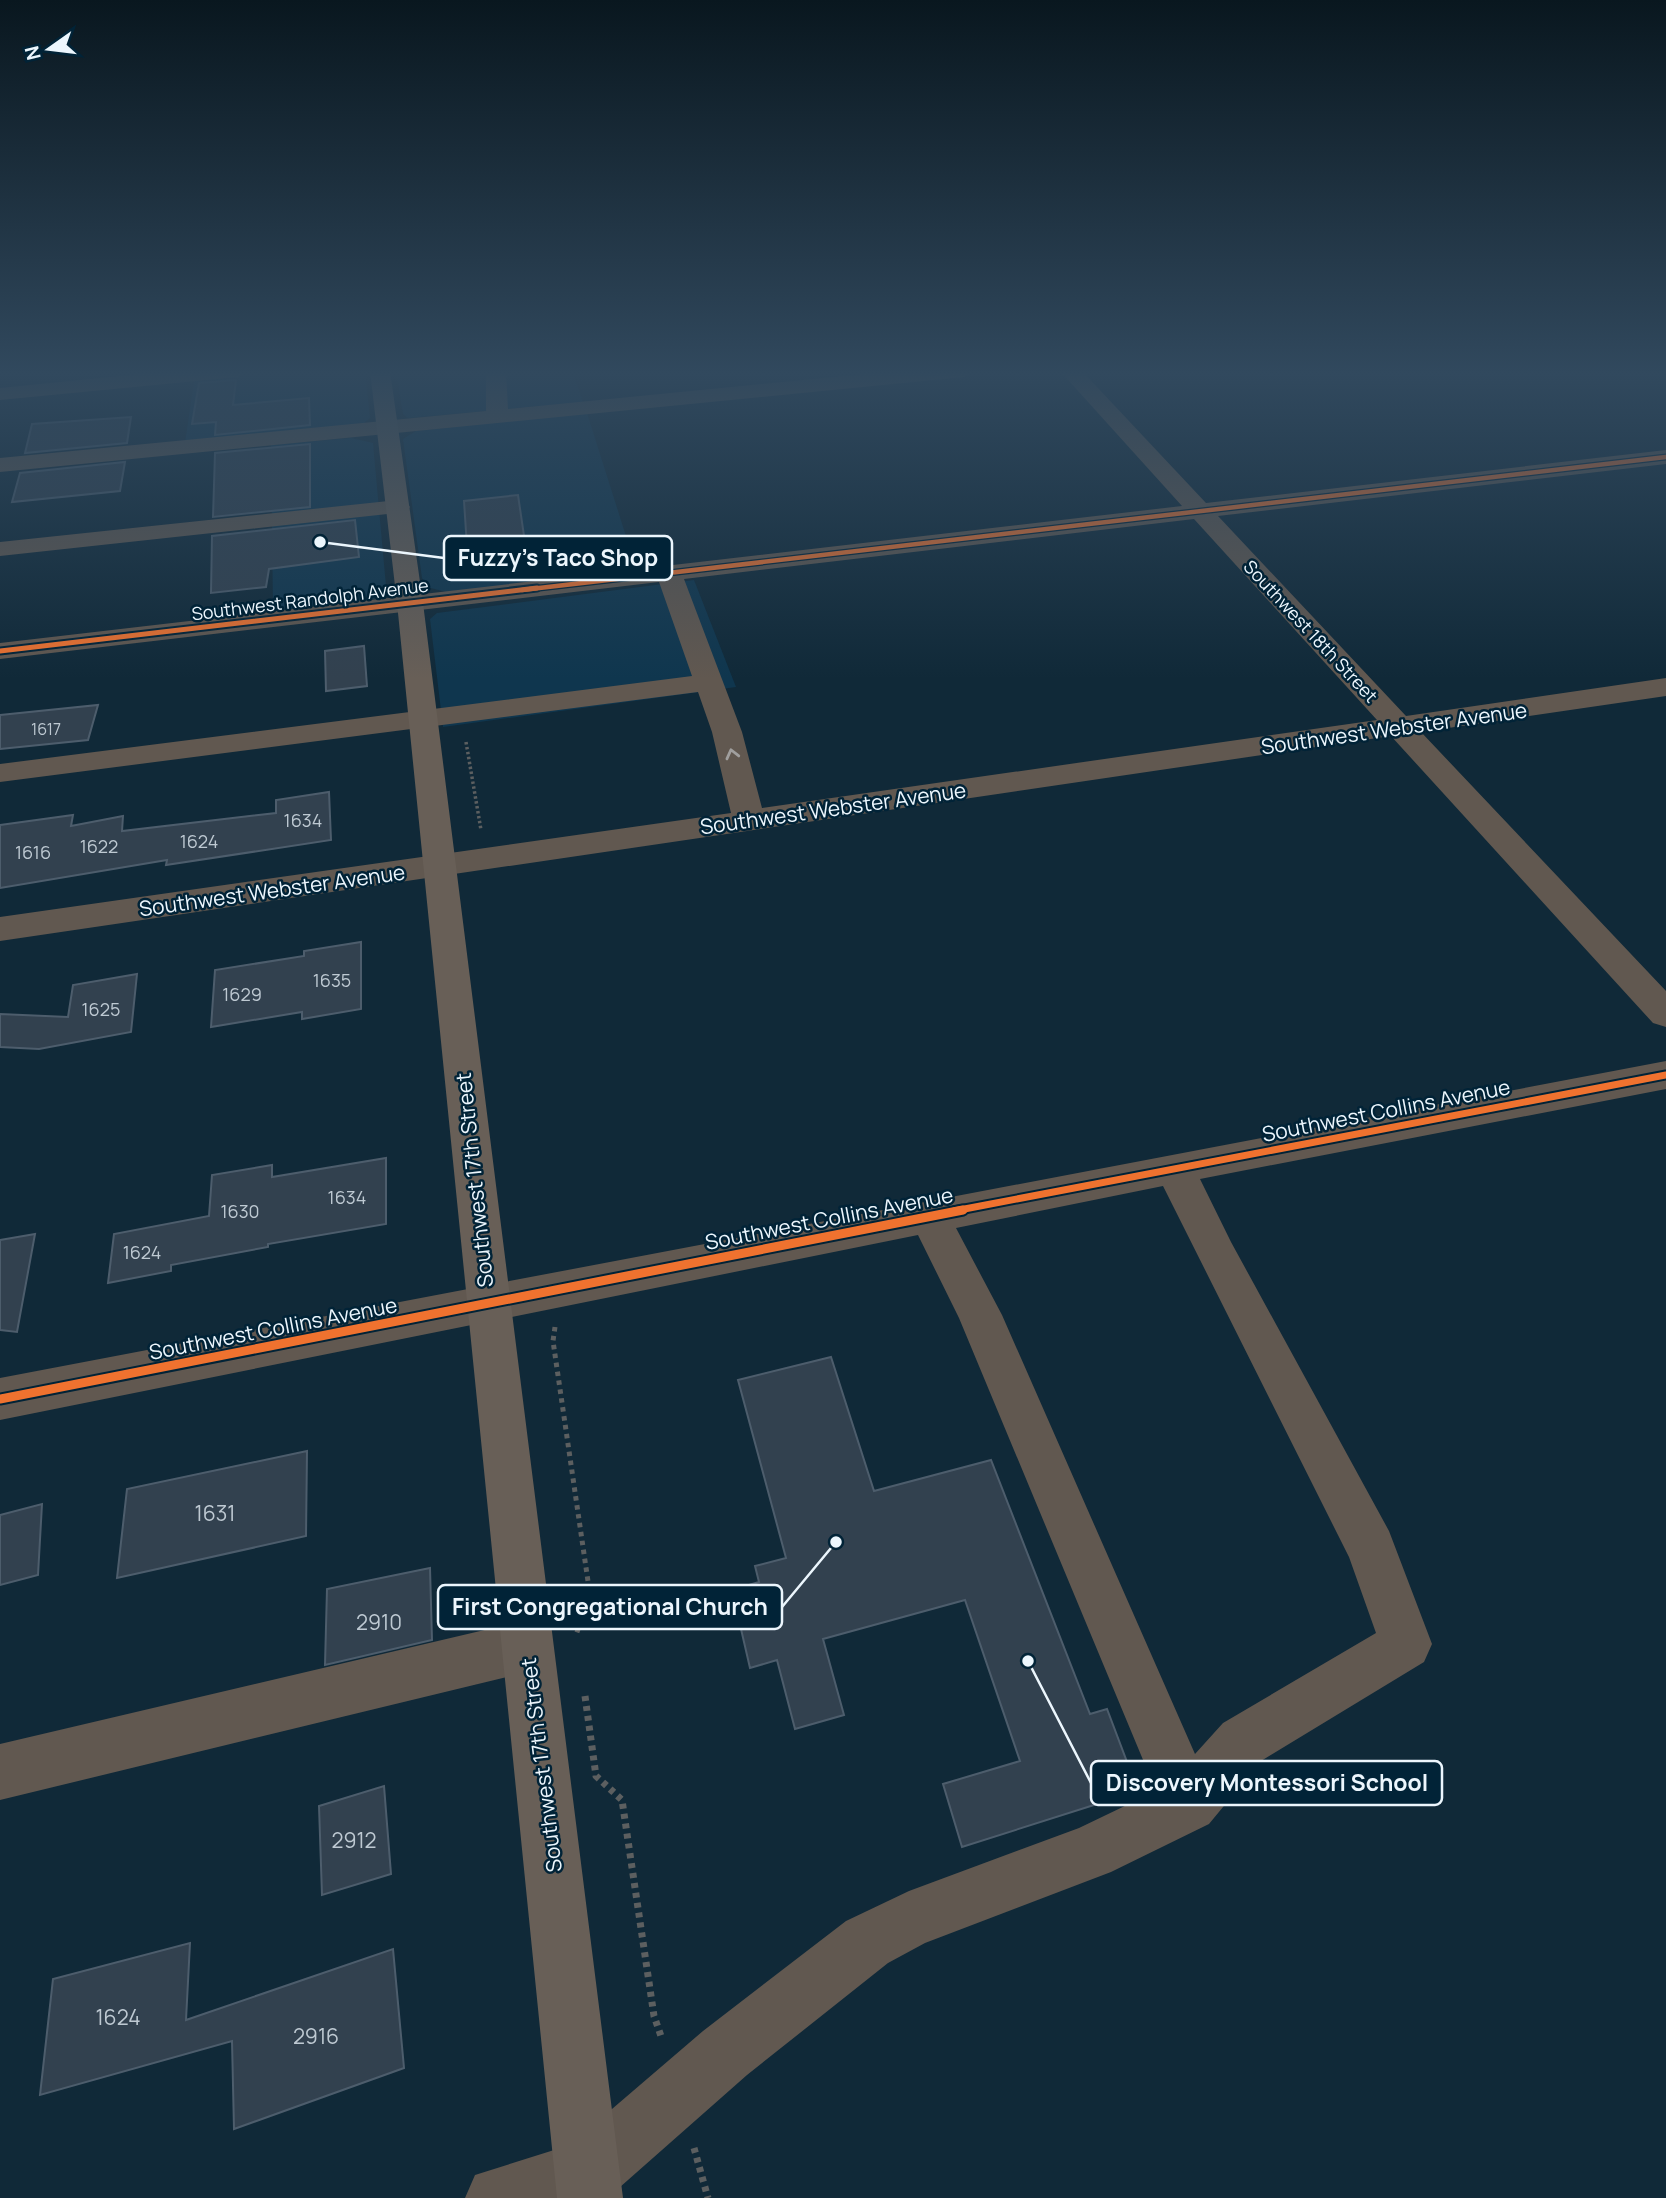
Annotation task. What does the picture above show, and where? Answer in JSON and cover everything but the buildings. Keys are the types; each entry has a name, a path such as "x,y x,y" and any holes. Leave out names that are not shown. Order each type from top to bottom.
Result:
{"main road":[{"name":"Southwest 17th Street","path":"393,474 410,603 488,1303 552,1647 589,2185"}],"street":[{"name":"Southwest 18th Street","path":"1164,474 1666,1014"},
{"name":"Southwest Randolph Avenue","path":"0,651 1523,474"},
{"path":"0,549 398,507"},
{"path":"669,573 727,732 749,820"},
{"path":"0,773 710,682"},
{"name":"Southwest Webster Avenue","path":"0,929 1666,687"},
{"name":"Southwest Collins Avenue","path":"0,1399 1175,1168 1666,1075"},
{"path":"498,2198 589,2185 680,2093 867,1942 909,1920 1091,1852 1189,1804 1242,1742 1406,1644 1371,1548 1215,1252 1175,1168"},
{"path":"929,1217 980,1315 1189,1804"},
{"path":"0,1772 552,1647"}],"path":[{"path":"552,1647 576,1634 590,1595 553,1341 554,1290"},
{"path":"583,1686 596,1776 622,1800 654,2016 680,2093 708,2198"}],"shaded area":[{"path":"271,474 376,474 386,586 382,594 371,600 273,611"},
{"path":"408,474 606,474 637,571 446,592 427,587 422,578"},
{"path":"694,580 736,687 443,727 430,619 437,613"}],"cycle path":[{"path":"0,651 1524,474"},
{"path":"0,1399 1175,1168 1666,1075"}],"place":[{"name":"Fuzzy's Taco Shop","path":"320,542"},
{"name":"First Congregational Church","path":"836,1542"},
{"name":"Discovery Montessori School","path":"1028,1661"}]}
